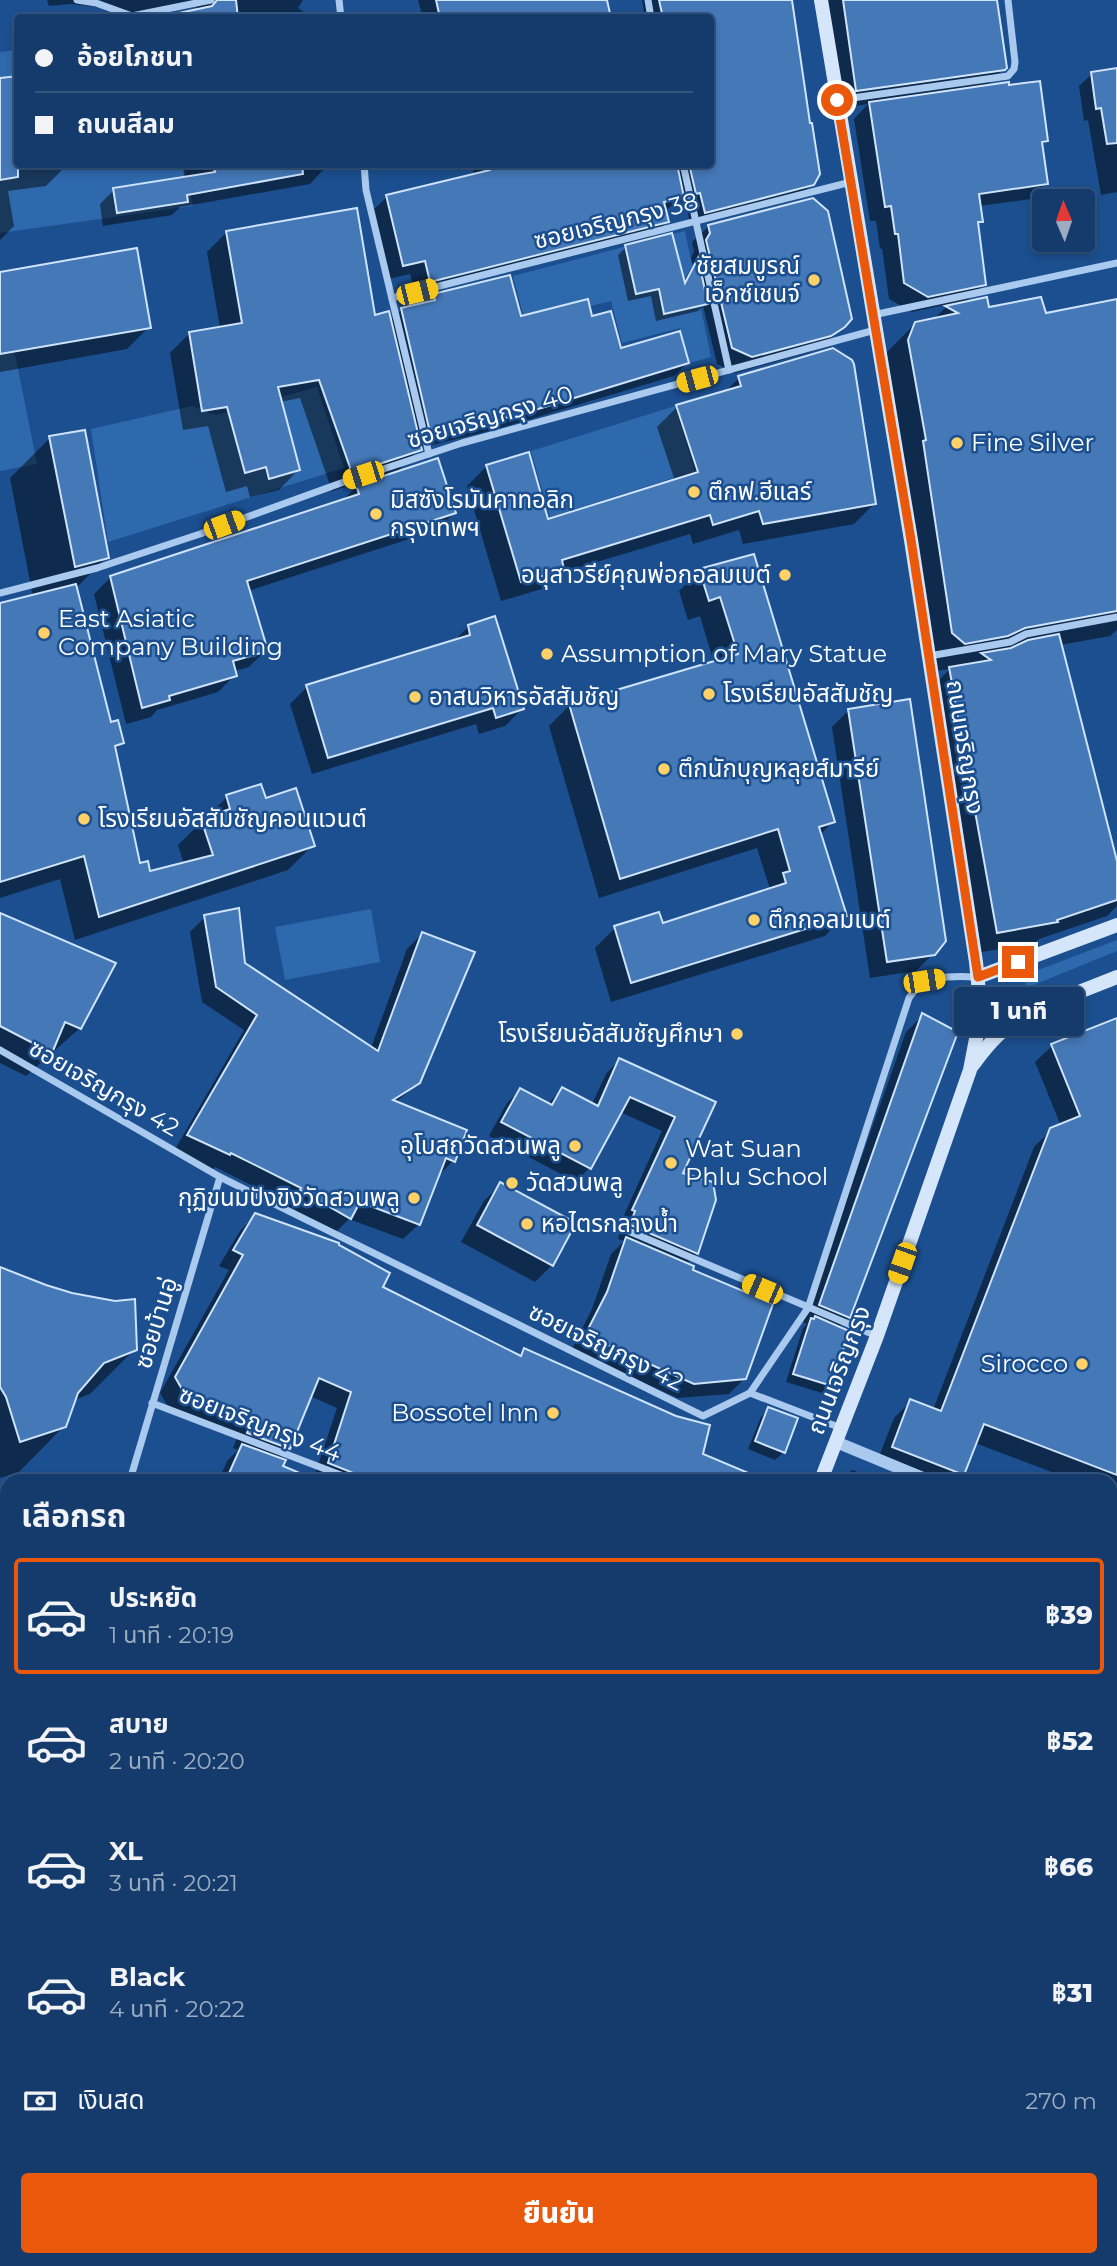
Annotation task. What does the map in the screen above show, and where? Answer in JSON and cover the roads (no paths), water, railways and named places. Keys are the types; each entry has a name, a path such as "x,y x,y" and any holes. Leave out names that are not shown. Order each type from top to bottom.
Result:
{"main road":[{"name":"ถนนเจริญกรุง","path":"821,0 928,656 978,977 981,1013 970,1070 877,1336 823,1474"},
{"path":"978,977 1117,925"},
{"path":"970,1070 989,1043 1006,1028 1038,1010 1117,977"},
{"path":"981,1013 986,1021 1006,1028"}],"street":[{"path":"76,0 96,3 126,14"},
{"path":"142,14 211,0"},
{"path":"837,100 1008,76 1014,69 1015,62 1009,4"},
{"path":"363,168 366,190 429,454"},
{"path":"684,168 729,370"},
{"name":"ซอยเจริญกรุง 38","path":"392,298 851,182"},
{"name":"ซอยเจริญกรุง 40","path":"0,593 97,568 429,454 729,370 874,322 1117,263"},
{"path":"928,656 1010,642 1026,634 1117,617"},
{"name":"ซอยเจริญกรุง 42","path":"0,1050 220,1177 699,1415 707,1415 750,1393 808,1308 909,998 924,981 954,976 978,977"},
{"name":"ซอยบ้านอู่","path":"132,1474 220,1177"},
{"path":"626,1230 877,1336"},
{"path":"750,1393 841,1428"},
{"name":"ซอยเจริญกรุง 44","path":"152,1403 338,1474"},
{"path":"836,1443 913,1474"}],"place":[{"name":"ชัยสมบูรณ์ เอ็กซ์เชนจ์","path":"814,280"},
{"name":"Fine Silver","path":"957,443"},
{"name":"ตึกฟ.ฮีแลร์","path":"694,492"},
{"name":"มิสซังโรมันคาทอลิก กรุงเทพฯ","path":"376,514"},
{"name":"อนุสาวรีย์คุณพ่อกอลมเบต์","path":"785,575"},
{"name":"East Asiatic Company Building","path":"44,633"},
{"name":"Assumption of Mary Statue","path":"547,654"},
{"name":"โรงเรียนอัสสัมชัญ","path":"709,694"},
{"name":"อาสนวิหารอัสสัมชัญ","path":"415,697"},
{"name":"ตึกนักบุญหลุยส์มารีย์","path":"664,769"},
{"name":"โรงเรียนอัสสัมชัญคอนแวนต์","path":"84,819"},
{"name":"ตึกกอลมเบต์","path":"754,920"},
{"name":"โรงเรียนอัสสัมชัญศึกษา","path":"737,1034"},
{"name":"อุโบสถวัดสวนพลู","path":"575,1146"},
{"name":"Wat Suan Phlu School","path":"671,1163"},
{"name":"วัดสวนพลู","path":"512,1183"},
{"name":"กุฏิขนมปังขิงวัดสวนพลู","path":"414,1198"},
{"name":"หอไตรกลางน้ำ","path":"527,1224"},
{"name":"Sirocco","path":"1082,1364"},
{"name":"Bossotel Inn","path":"553,1413"}]}
